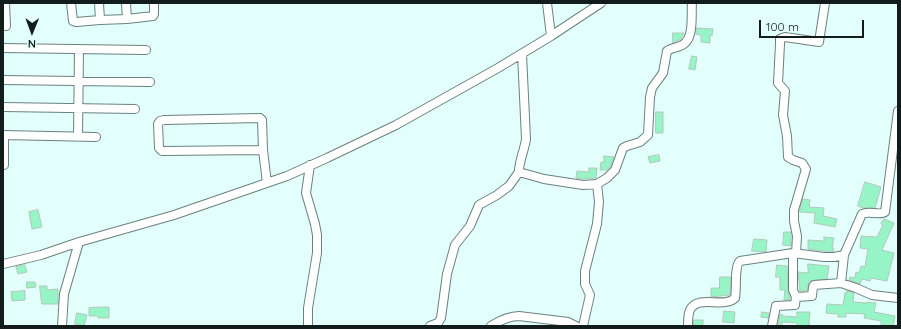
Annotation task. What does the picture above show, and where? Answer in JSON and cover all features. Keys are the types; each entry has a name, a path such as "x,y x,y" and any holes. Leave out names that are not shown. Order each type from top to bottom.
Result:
{"street":[{"path":"5,3 6,26"},
{"path":"71,3 73,21 76,22 153,16 154,3"},
{"path":"99,3 100,20"},
{"path":"126,3 127,19"},
{"path":"547,3 548,24 551,36"},
{"path":"3,264 41,255 79,242 174,215 267,183 327,158 402,121 522,54 601,3"},
{"path":"520,172 544,179 583,185 597,184 607,178 615,170 624,148 640,142 648,135 650,97 652,88 663,73 667,52 670,49 681,46 688,40 690,33 692,3"},
{"path":"772,326 775,308 778,306 795,305 796,296 793,290 794,254 797,236 794,221 794,210 806,169 802,163 788,157 787,136 783,115 785,91 778,83 780,39 785,37 819,42 825,3"},
{"path":"3,48 146,50"},
{"path":"78,137 79,49"},
{"path":"430,326 442,318 447,274 455,245 470,226 479,205 509,186 520,172 519,168 526,139 522,54"},
{"path":"3,80 150,82"},
{"path":"3,107 135,109"},
{"path":"841,283 844,255 862,214 869,212 881,214 885,212 898,111"},
{"path":"263,150 162,151 159,148 158,124 160,121 164,120 260,118 262,120 263,150 267,183"},
{"path":"3,165 4,135 96,137"},
{"path":"308,326 308,308 317,254 317,235 306,193 310,165"},
{"path":"583,326 590,295 584,284 585,271 597,224 599,202 597,184"},
{"path":"62,326 64,294 79,242"},
{"path":"688,326 689,311 692,307 703,302 729,302 735,298 737,292 736,265 740,261 794,254 824,257 844,255"},
{"path":"796,296 812,296 814,286 841,283 872,295 898,298"},
{"path":"491,326 513,316 568,322 576,326"}],"building":[{"path":"697,28 713,29 712,36 710,35 710,43 701,42 701,35 696,34"},
{"path":"673,33 684,33 681,39 673,43"},
{"path":"692,56 697,57 695,70 689,69"},
{"path":"656,112 663,112 663,133 656,133"},
{"path":"659,155 660,161 650,163 648,157"},
{"path":"604,156 614,157 610,167 607,170 600,170 601,162 604,162"},
{"path":"589,168 597,168 596,178 576,178 577,171 589,172"},
{"path":"865,182 881,187 875,208 863,208 858,206"},
{"path":"803,199 810,200 809,207 824,208 823,216 837,219 835,227 814,223 815,213 800,212"},
{"path":"38,210 42,227 32,229 29,212"},
{"path":"884,219 894,223 882,250 894,253 887,281 871,278 870,281 862,279 860,284 849,280 850,277 855,278 856,272 859,273 861,266 865,267 868,249 860,248 861,236 877,237 883,225 881,224"},
{"path":"784,232 791,232 791,246 783,245"},
{"path":"824,237 834,238 832,248 834,248 833,252 808,249 808,240 824,241"},
{"path":"754,239 767,240 766,252 752,251"},
{"path":"808,264 829,266 827,279 809,281 807,291 800,291 798,272 808,273"},
{"path":"25,265 27,272 18,274 16,267"},
{"path":"777,265 787,266 790,300 784,300 785,290 780,290 780,277 776,277"},
{"path":"720,277 731,277 730,295 711,297 711,288 719,288"},
{"path":"27,282 35,282 36,287 27,288"},
{"path":"40,286 47,286 47,290 58,289 58,304 42,304"},
{"path":"25,291 25,300 12,301 11,292"},
{"path":"847,291 854,293 853,302 876,303 874,312 895,316 893,326 881,325 881,321 864,318 865,314 846,313 846,317 838,317 838,314 826,313 827,304 843,305 845,293"},
{"path":"109,307 109,318 89,316 89,308"},
{"path":"724,311 735,312 734,323 723,322"},
{"path":"762,312 769,313 768,318 761,317"},
{"path":"797,312 810,312 809,326 797,326 797,323 782,322 782,326 778,326 780,314 783,316 797,317"},
{"path":"77,313 87,315 84,326 75,324"},
{"path":"694,320 703,320 703,326 694,326"}]}
